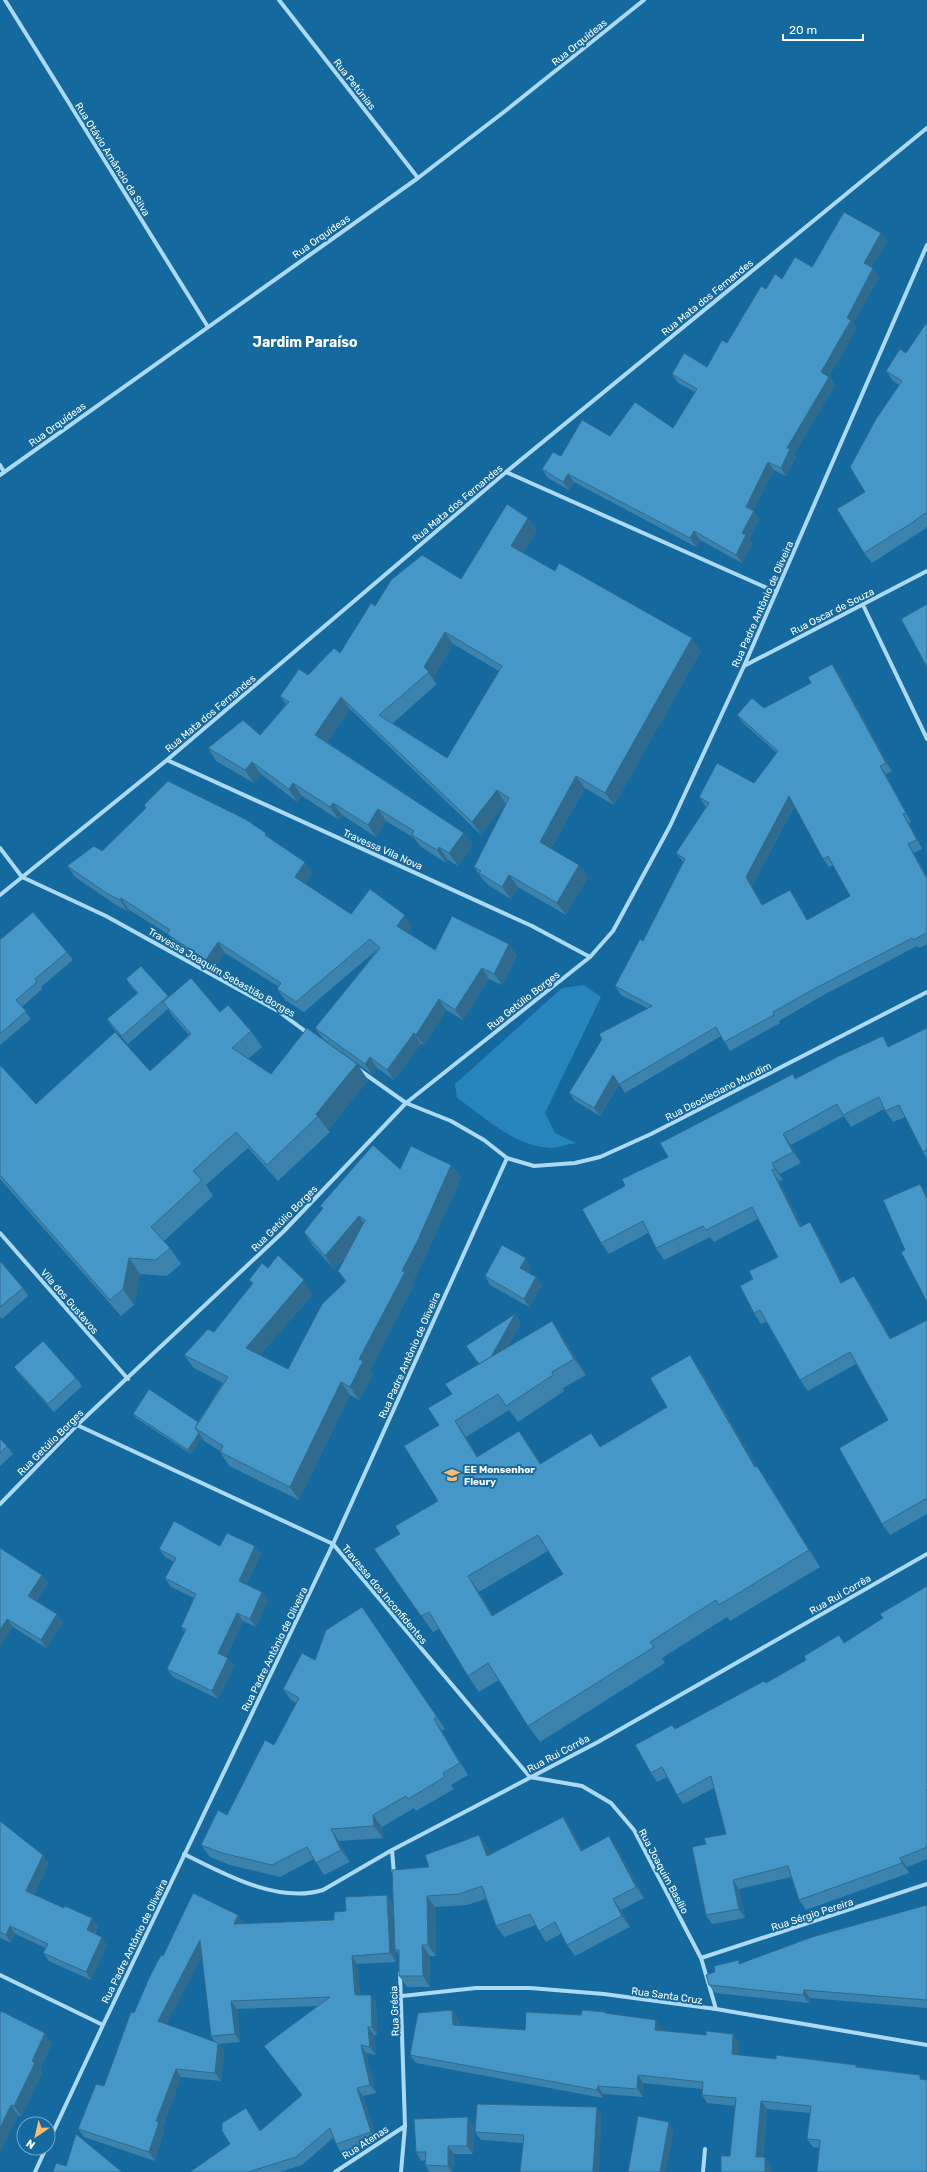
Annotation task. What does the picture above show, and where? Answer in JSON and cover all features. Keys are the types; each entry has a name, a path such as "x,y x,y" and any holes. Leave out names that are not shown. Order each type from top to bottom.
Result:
{"street":[{"name":"Rua Otávio Amâncio da Silva","path":"5,0 208,327"},
{"name":"Rua Petúnias","path":"279,0 418,178"},
{"name":"Rua Orquídeas","path":"0,475 418,178 509,108 644,0"},
{"name":"Rua Mata dos Fernandes","path":"0,895 167,760 506,472 927,128"},
{"name":"Rua Padre Antônio de Oliveira","path":"590,957 613,931 635,894 670,826 744,666 927,245"},
{"path":"0,465 4,472"},
{"path":"506,472 776,592"},
{"name":"Rua Oscar de Souza","path":"744,666 927,571"},
{"path":"863,604 927,739"},
{"name":"Travessa Vila Nova","path":"167,760 532,926 590,957"},
{"path":"0,848 22,877"},
{"name":"Travessa Joaquim Sebastião Borges","path":"22,877 106,916 278,1011 314,1037"},
{"name":"Rua Getúlio Borges","path":"0,1504 77,1424 128,1379 283,1232 406,1103 590,957"},
{"name":"Rua Deocleciano Mundim","path":"506,1158 534,1166 575,1163 600,1157 651,1134 927,992"},
{"path":"356,1068 406,1103 451,1121 484,1140 506,1158"},
{"name":"Rua Padre Antônio de Oliveira","path":"56,2125 102,2024 333,1544 506,1158"},
{"name":"Vila dos Gustavos","path":"0,1233 128,1379"},
{"name":"Travessa dos Inconfidentes","path":"77,1424 333,1544 530,1777"},
{"name":"Rua Rui Corrêa","path":"184,1854 237,1880 290,1894 311,1894 341,1881 392,1850 598,1742 927,1554"},
{"name":"Rua Joaquim Basílio","path":"530,1777 582,1786 611,1803 634,1830 701,1958 716,2009"},
{"path":"392,1850 394,1881"},
{"name":"Rua Sérgio Pereira","path":"701,1958 927,1884"},
{"name":"Rua Grécia","path":"400,1966 402,1996 404,2126 401,2172"},
{"path":"0,1974 102,2024"},
{"name":"Rua Santa Cruz","path":"402,1996 476,1988 530,1988 604,1994 716,2009 927,2045"},
{"name":"Rua Atenas","path":"335,2172 404,2126"},
{"path":"703,2172 705,2149"},
{"path":"35,2172 42,2156"}],"shaded area":[{"path":"584,985 601,997 545,1113 555,1133 576,1143 552,1148 539,1147 526,1143 502,1130 457,1098 455,1084 562,988"}],"building":[{"path":"844,212 881,233 864,263 873,268 847,318 851,320 821,372 829,377 787,448 790,449 781,468 768,462 746,507 754,511 742,533 746,535 736,555 694,531 690,538 568,474 563,482 542,469 553,452 561,456 582,420 610,436 635,402 673,428 697,389 672,374 684,353 707,367 722,340 727,343 761,286 766,289 775,274 782,279 795,257 812,267"},
{"path":"927,322 927,512 864,553 837,509 865,492 850,467 876,419 902,381 886,371 900,349 906,353"},
{"path":"507,504 528,518 511,546 555,571 559,563 692,638 605,793 576,776 540,842 579,865 557,903 509,875 502,887 479,873 481,871 474,867 509,798 497,790 472,822 341,697 315,735 464,833 449,853 439,847 437,850 412,835 414,831 378,809 368,825 333,803 330,807 293,783 289,789 252,762 245,770 208,748 243,720 260,735 289,702 280,696 299,669 308,675 334,648 340,653 371,603 375,606 391,580 422,555 461,579","holes":["445,632 502,666 447,758 379,715 429,672 424,667"]},
{"path":"927,604 927,667 901,619"},
{"path":"832,664 886,763 880,766 906,813 903,814 917,840 908,844 927,879 927,933 913,940 912,938 814,989 773,1012 774,1015 724,1042 716,1027 619,1084 613,1075 594,1108 569,1093 602,1039 599,1034 652,1006 615,986 640,939 643,941 685,859 676,853 709,803 699,797 717,763 754,783 778,751 737,715 752,698 764,708 811,683 808,677","holes":["789,796 823,859 828,856 850,896 807,920 790,890 762,905 746,877"]},
{"path":"168,781 245,819 266,833 265,835 305,862 295,877 351,914 370,889 405,915 397,926 435,950 452,916 509,944 494,974 482,968 455,1010 439,999 416,1035 414,1033 387,1070 370,1057 365,1064 315,1028 380,948 370,939 296,1002 277,989 281,983 218,942 206,960 167,934 170,930 121,898 120,900 108,894 67,866 94,846 102,851 146,808 144,805"},
{"path":"33,912 67,952 35,979 37,982 16,1000 26,1011 0,1034 0,938 1,939"},
{"path":"141,966 168,996 122,1036 107,1019 138,993 126,979"},
{"path":"191,978 220,1012 228,1005 251,1031 232,1048 271,1074 307,1028 357,1064 316,1114 318,1116 267,1165 236,1132 193,1171 202,1180 151,1227 170,1248 156,1260 129,1258 123,1289 110,1300 0,1175 0,1065 36,1104 115,1032 150,1071 191,1034 163,1002"},
{"path":"927,1028 927,1150 923,1152 899,1105 885,1111 879,1097 843,1115 837,1104 783,1134 793,1152 772,1163 775,1169 772,1170 800,1227 810,1222 841,1283 854,1276 890,1339 927,1320 927,1498 882,1524 839,1448 888,1420 850,1352 800,1380 760,1310 754,1313 740,1286 753,1279 749,1271 778,1257 752,1207 706,1230 703,1226 656,1248 643,1221 601,1243 582,1209 625,1186 622,1179 668,1157 660,1143 793,1074 795,1079 839,1056 883,1036 888,1047"},
{"path":"373,1145 400,1169 411,1146 451,1165 418,1240 402,1271 405,1272 359,1359 363,1361 350,1387 341,1382 290,1487 220,1452 223,1446 195,1428 228,1377 184,1355 208,1329 214,1332 253,1283 249,1280 262,1263 268,1268 278,1255 304,1280 246,1348 288,1369 322,1304 346,1281 338,1271 365,1220 359,1216 325,1256 304,1232 323,1208 320,1206"},
{"path":"920,1184 927,1199 927,1302 901,1252 905,1250 883,1200"},
{"path":"502,1245 526,1258 520,1268 536,1277 524,1299 485,1276"},
{"path":"0,1261 23,1288 0,1307"},
{"path":"515,1314 491,1357 479,1364 466,1346"},
{"path":"552,1321 574,1359 552,1372 553,1375 506,1406 498,1394 455,1421 477,1457 519,1431 540,1464 591,1433 600,1447 667,1407 650,1378 690,1355 755,1467 757,1466 809,1550 719,1605 716,1600 650,1642 654,1647 528,1726 488,1663 468,1676 429,1612 421,1616 374,1549 400,1534 395,1526 438,1501 404,1446 439,1425 428,1408 452,1394 445,1384","holes":["538,1535 563,1574 492,1616 468,1576"]},
{"path":"43,1341 76,1378 48,1404 14,1367"},
{"path":"149,1389 198,1422 195,1428 199,1433 188,1450 133,1414"},
{"path":"0,1439 7,1446 0,1453"},
{"path":"174,1521 220,1546 227,1533 255,1546 239,1581 262,1592 250,1619 237,1613 218,1653 228,1658 212,1691 167,1669 186,1629 181,1627 196,1594 165,1578 176,1558 159,1549"},
{"path":"0,1548 42,1575 28,1596 57,1614 41,1640 7,1619 0,1630"},
{"path":"927,1586 927,1847 900,1858 902,1863 799,1900 788,1866 733,1880 739,1909 706,1915 692,1847 706,1844 704,1838 726,1834 711,1776 677,1795 662,1767 651,1773 635,1745 672,1725 675,1729 764,1681 766,1683 806,1660 804,1656 839,1635 844,1643 883,1618 880,1614"},
{"path":"362,1607 437,1717 434,1719 460,1763 443,1773 445,1777 408,1799 406,1796 373,1815 374,1826 331,1829 341,1850 316,1863 307,1847 272,1865 222,1853 201,1845 218,1810 227,1815 265,1740 274,1745 299,1698 283,1689 302,1653 315,1660 326,1630"},
{"path":"563,1817 581,1851 609,1836 636,1887 613,1899 622,1916 567,1945 555,1922 539,1931 530,1914 496,1926 482,1886 459,1894 427,1896 428,1945 422,1945 423,1976 399,1976 399,1950 395,1950 392,1870 429,1867 425,1855 479,1835 487,1856"},
{"path":"0,1821 43,1855 26,1891 64,1908 65,1906 92,1918 87,1930 102,1937 86,1972 43,1953 48,1944 10,1926 6,1935 0,1932"},
{"path":"193,1893 238,1915 234,1924 334,1920 334,1912 346,1911 345,1897 387,1895 390,1953 352,1956 355,1995 371,1995 372,2027 368,2027 370,2047 361,2045 370,2085 357,2088 371,2132 336,2144 330,2128 296,2157 248,2172 190,2172 230,2144 222,2131 222,2123 246,2108 260,2131 302,2095 264,2046 330,1997 231,2001 235,2034 211,2036 200,1940 158,2021 218,2043 215,2073 176,2069 156,2121 159,2122 149,2152 78,2129 96,2084 104,2086 131,2012 134,2013 150,1976 161,1955 163,1956"},
{"path":"927,1905 927,2000 804,1990 803,1995 709,1985 706,1975 715,1972 714,1966 739,1960 739,1964 812,1937"},
{"path":"452,2010 453,2025 525,2030 526,2012 581,2015 582,2010 605,2012 656,2020 655,2030 706,2035 706,2031 733,2034 732,2054 776,2059 776,2055 920,2075 920,2079 927,2080 927,2172 817,2172 820,2140 807,2139 811,2106 761,2101 756,2157 765,2157 765,2172 721,2172 721,2156 730,2156 736,2098 702,2095 703,2082 638,2075 637,2089 598,2086 597,2090 410,2055 418,2013"},
{"path":"1,2011 45,2033 32,2061 35,2063 14,2106 11,2105 0,2128 0,2013"},
{"path":"477,2104 597,2107 593,2172 520,2172 524,2135 475,2132"},
{"path":"638,2116 669,2122 660,2172 628,2172"},
{"path":"468,2117 467,2146 448,2146 448,2166 425,2165 426,2152 416,2152 414,2119"},
{"path":"76,2134 122,2172 53,2172 56,2163 66,2166"}],"place":[{"name":"EE Monsenhor Fleury","path":"452,1475"}],"district":[{"name":"Jardim Paraíso","path":"305,342"}]}
